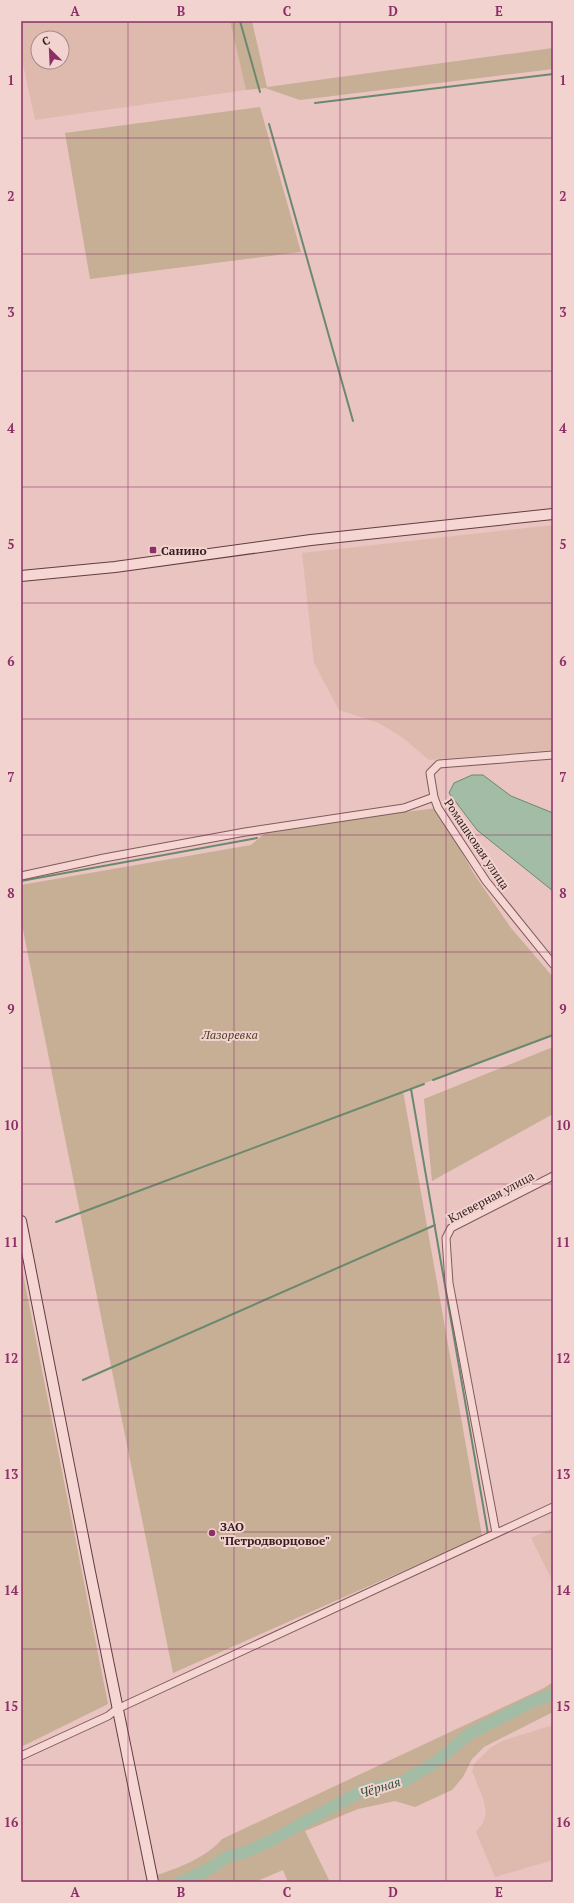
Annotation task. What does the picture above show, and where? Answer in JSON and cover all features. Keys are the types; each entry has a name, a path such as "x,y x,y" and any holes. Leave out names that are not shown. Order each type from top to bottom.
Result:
{"street":[{"path":"21,576 115,567 311,540 553,514"},
{"name":"Ромашковая улица","path":"553,755 439,764 430,773 434,797 438,808 486,881 553,964"},
{"path":"21,876 104,858 245,832 404,808 434,797"},
{"name":"Клеверная улица","path":"496,1533 449,1283 446,1238 451,1228 553,1176"},
{"path":"21,1221 117,1709 153,1882"},
{"path":"21,1756 108,1716 117,1709 553,1508"}],"shaded area":[{"path":"21,21 230,21 246,90 35,120 21,55"},
{"path":"553,525 553,750 429,760 403,738 379,723 339,710 314,663 302,553"},
{"path":"472,775 483,775 511,796 553,813 553,891 477,830 449,793 454,783"},
{"path":"553,1528 553,1582 531,1538"},
{"path":"553,1725 553,1860 495,1877 476,1832 483,1823 486,1812 483,1798 472,1771 474,1764 490,1748 502,1741"}],"green space":[{"path":"230,21 252,21 267,87 553,48 553,69 300,100 265,88 246,90"},
{"path":"260,107 301,252 90,279 65,133"},
{"name":"Лазоревка","path":"437,808 474,874 511,928 553,977 553,1036 403,1091 482,1536 173,1673 21,920 21,885 251,845 270,829"},
{"path":"553,1047 553,1114 432,1181 424,1099"},
{"path":"21,1264 108,1704 21,1747"},
{"path":"553,1682 553,1712 484,1747 472,1759 463,1777 452,1790 415,1807 395,1801 358,1809 305,1831 330,1882 288,1882 283,1870 255,1882 158,1882 157,1875 192,1861 209,1851 222,1839 544,1688"}],"waterway":[{"path":"240,21 260,92"},
{"path":"315,103 553,74"},
{"path":"269,124 353,421"},
{"path":"21,881 257,838"},
{"path":"433,1080 553,1035"},
{"path":"56,1222 424,1084"},
{"path":"411,1089 488,1534"},
{"path":"83,1380 435,1225"},
{"name":"Чёрная","path":"181,1882 207,1870 227,1857 246,1852 272,1840 364,1790 404,1781 436,1762 469,1734 532,1702 553,1694"}],"place":[{"name":"Санино","path":"153,550"},
{"name":"ЗАО \"Петродворцовое\"","path":"212,1533"}]}
